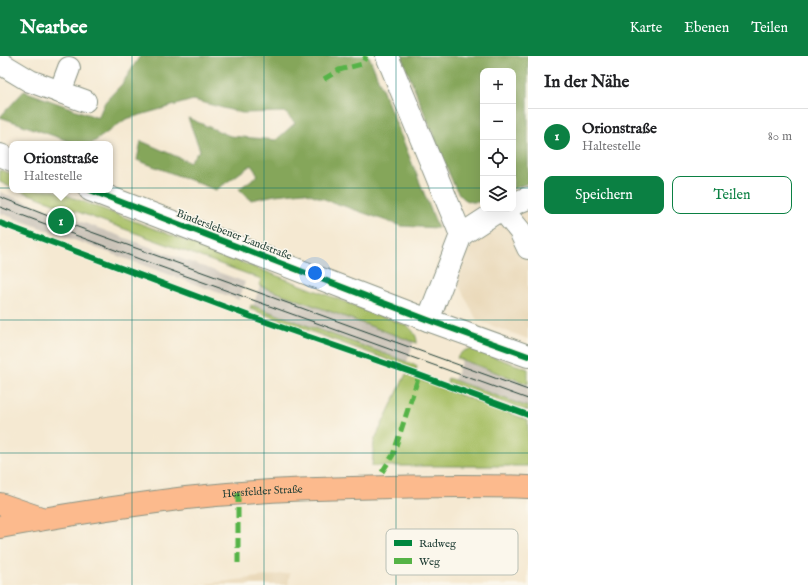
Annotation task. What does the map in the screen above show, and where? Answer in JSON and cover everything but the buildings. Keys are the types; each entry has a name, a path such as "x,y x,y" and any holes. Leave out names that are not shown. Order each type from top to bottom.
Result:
{"main road":[{"name":"Hersfelder Straße","path":"0,526 186,498 238,494 401,486 528,487"},
{"path":"0,504 44,519"}],"street":[{"path":"387,56 461,235"},
{"path":"0,63 30,81 85,101"},
{"path":"60,92 69,68"},
{"name":"Binderslebener Landstraße","path":"98,193 428,320 528,356"},
{"path":"516,203 528,198"},
{"path":"428,320 461,235 497,212"},
{"path":"504,212 520,231 528,248"}],"shaded area":[{"path":"0,192 245,282 239,300 0,213"},
{"path":"528,209 528,339 477,320 455,278 462,257 479,239"},
{"path":"260,286 414,341 407,362 253,306"},
{"path":"462,360 528,384 528,407 454,380"},
{"path":"290,573 288,585 195,585"}],"green space":[{"path":"140,56 369,56 438,228 401,226 304,192 275,195 251,200 239,189 258,175 251,165 216,190 137,160 141,141 189,162 200,150 188,118 230,136 276,140 295,123 285,112 242,113 193,100 126,119 95,141 68,141 0,117 24,91 98,118 105,102 122,84"},
{"path":"401,56 528,56 528,183 516,188 516,68 480,68 480,202 473,202 465,199 459,194"},
{"path":"0,170 9,173 9,186 0,182"},
{"path":"26,193 61,193 408,326 413,331 417,343 260,286 261,279"},
{"path":"251,305 407,362 417,366 416,370 250,309"},
{"path":"471,349 528,369 528,384 457,358 463,352"},
{"path":"406,374 528,420 528,466 372,466 374,441"},
{"path":"448,378 528,407 528,411 447,382"}],"tram line":[{"path":"0,197 61,221 528,390"},
{"path":"0,207 150,263 528,399"}],"marked path":[{"path":"324,79 339,70 362,64 366,56"},
{"path":"382,472 393,455 419,375"},
{"path":"238,493 238,567"}],"cycle path":[{"path":"98,193 428,320 528,356"},
{"path":"0,223 252,317 419,375 528,415"}],"place":[{"name":"Orionstraße","path":"61,221"}]}
